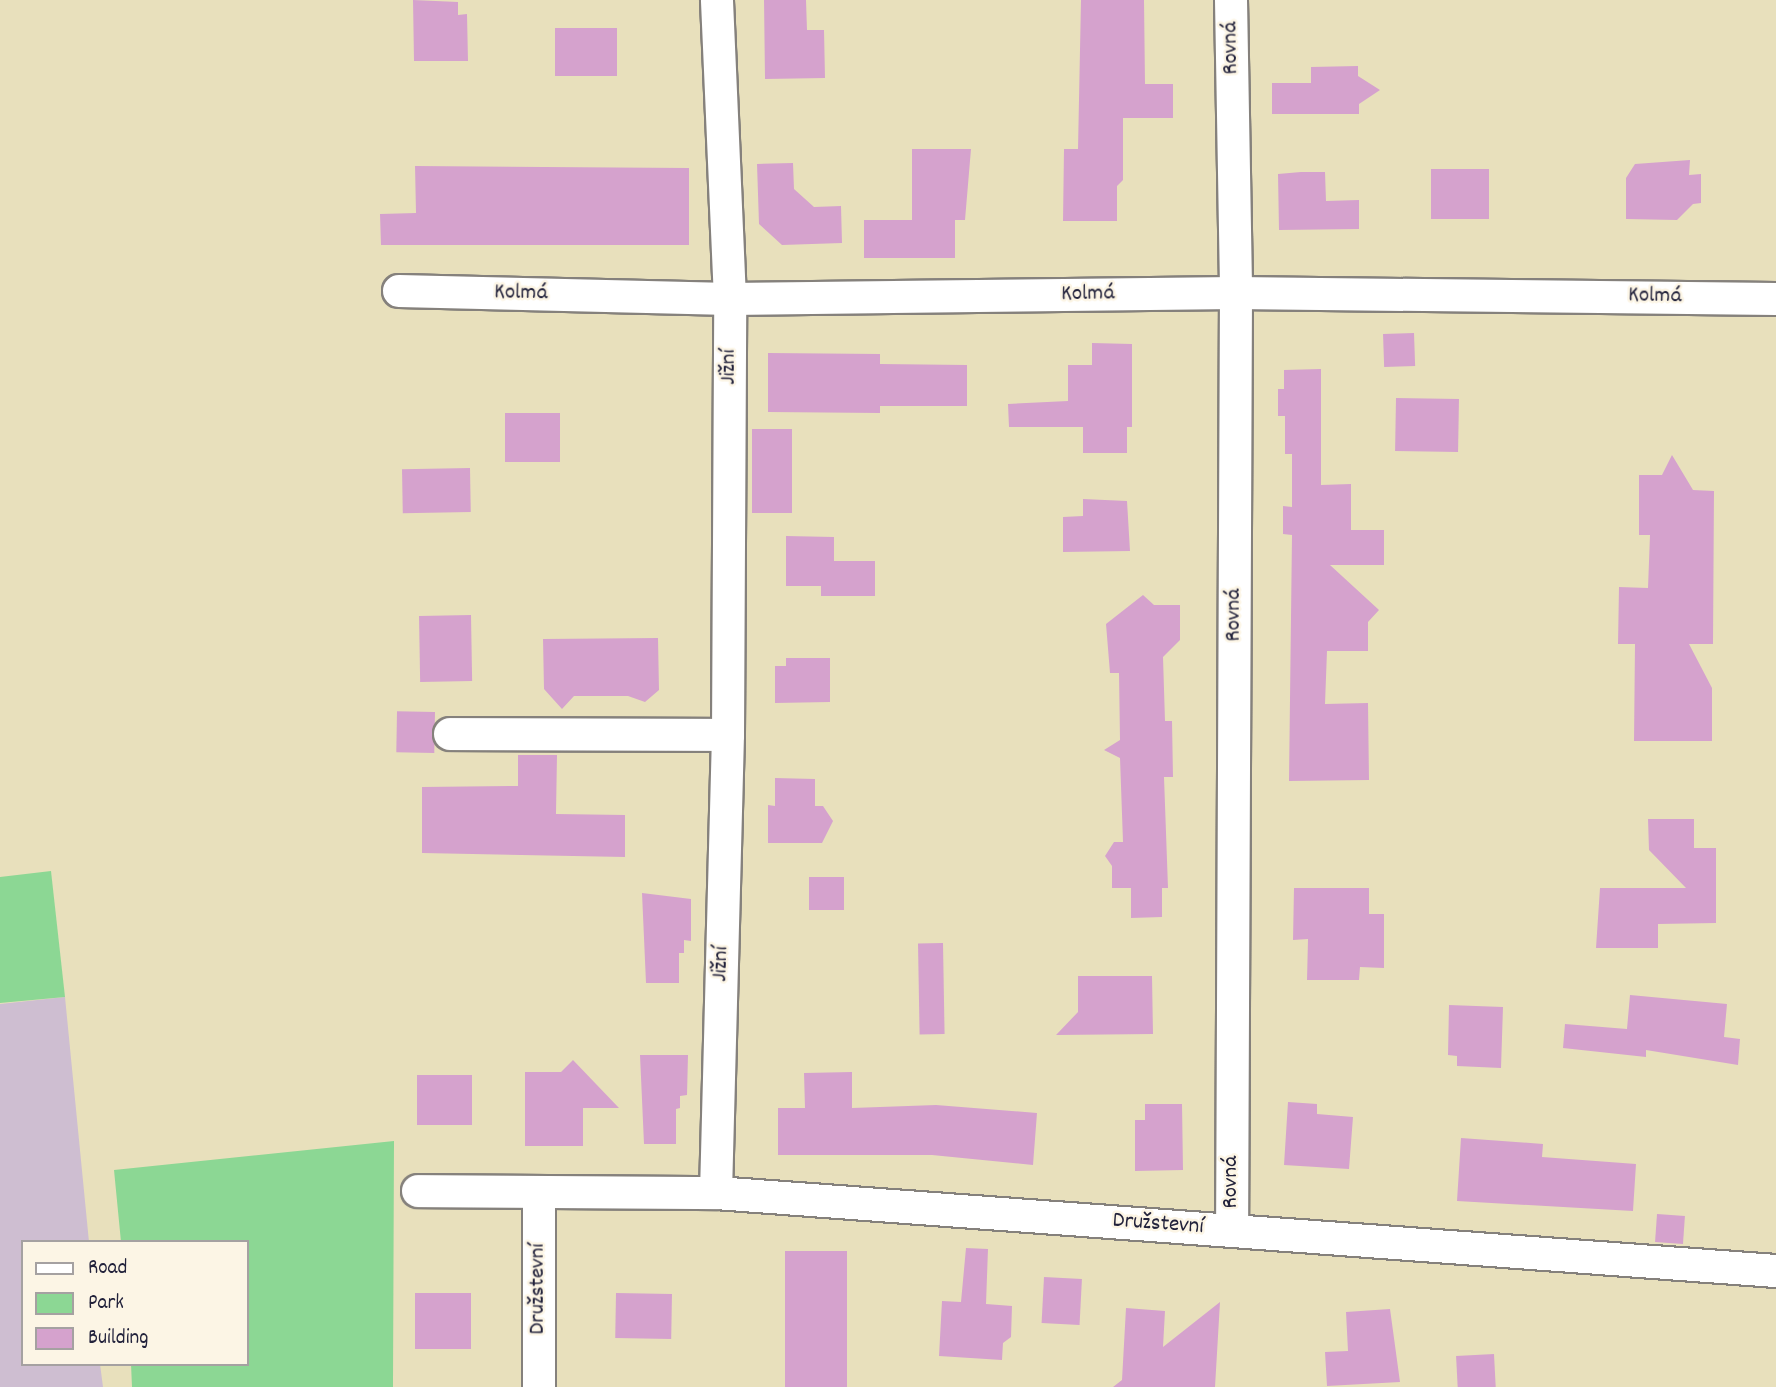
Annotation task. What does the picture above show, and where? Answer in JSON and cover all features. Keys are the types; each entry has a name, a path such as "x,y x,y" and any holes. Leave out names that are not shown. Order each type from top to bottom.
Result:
{"street":[{"name":"Jižní","path":"716,1193 728,735 730,299 718,0"},
{"name":"Rovná","path":"1231,0 1236,293 1232,1231"},
{"name":"Kolmá","path":"399,291 730,299 1236,293 1776,299"},
{"path":"450,734 728,735"},
{"name":"Družstevní","path":"418,1191 716,1193 1776,1271"},
{"name":"Družstevní","path":"538,1192 540,1387"}],"shaded area":[{"path":"65,997 89,1240 21,1240 21,1366 100,1366 103,1387 0,1387 0,1004"}],"green space":[{"path":"51,871 65,997 0,1003 0,877"},
{"path":"394,1141 393,1387 132,1387 131,1366 248,1366 248,1240 121,1240 114,1170"}],"building":[{"path":"413,0 458,2 458,15 467,14 468,61 414,61"},
{"path":"764,0 806,0 807,30 824,30 825,78 765,79"},
{"path":"1081,0 1144,0 1145,84 1173,84 1173,118 1123,118 1123,180 1117,186 1117,221 1063,221 1064,149 1078,149"},
{"path":"555,28 617,28 617,76 555,76"},
{"path":"1358,66 1358,76 1380,90 1359,104 1359,114 1272,114 1272,83 1311,83 1311,67"},
{"path":"912,149 971,149 965,220 955,220 955,258 864,258 864,220 912,220"},
{"path":"1690,160 1689,175 1701,174 1701,203 1693,204 1677,220 1626,219 1626,178 1635,164"},
{"path":"793,163 794,189 814,207 841,206 842,243 782,245 759,224 757,164"},
{"path":"415,166 689,168 689,245 381,245 380,214 416,213"},
{"path":"1431,169 1489,169 1489,219 1431,219"},
{"path":"1325,172 1326,201 1359,200 1359,229 1279,230 1278,174"},
{"path":"1414,333 1415,366 1384,367 1383,334"},
{"path":"1092,343 1132,344 1132,427 1127,427 1127,453 1083,453 1083,427 1009,427 1008,404 1068,401 1068,365 1092,365"},
{"path":"768,353 880,354 880,364 967,365 967,406 880,406 880,413 768,412"},
{"path":"1321,369 1321,485 1351,484 1351,530 1384,530 1384,565 1330,565 1379,610 1368,622 1368,651 1327,651 1325,704 1368,703 1369,780 1289,781 1292,535 1283,534 1283,506 1292,507 1292,454 1285,454 1285,416 1278,416 1278,389 1284,389 1284,370"},
{"path":"1396,398 1459,399 1458,452 1395,451"},
{"path":"505,413 560,413 560,462 505,462"},
{"path":"752,429 792,429 792,513 752,513"},
{"path":"1672,455 1693,490 1714,491 1713,644 1689,644 1712,688 1712,741 1634,741 1635,644 1618,644 1619,587 1648,588 1650,535 1639,535 1639,475 1662,475"},
{"path":"470,468 471,512 403,513 402,469"},
{"path":"1083,499 1127,501 1130,551 1063,552 1063,517 1083,516"},
{"path":"786,536 834,537 834,561 875,561 875,596 821,596 821,586 786,586"},
{"path":"1143,595 1154,605 1180,605 1180,640 1163,657 1165,721 1172,721 1173,777 1164,777 1168,888 1162,888 1162,917 1131,918 1131,888 1112,888 1112,866 1105,856 1114,842 1123,842 1120,758 1104,750 1120,740 1119,673 1110,673 1106,624"},
{"path":"471,615 472,681 420,682 419,616"},
{"path":"658,638 659,690 645,702 628,696 574,696 562,709 544,689 543,639"},
{"path":"786,658 830,658 830,702 775,703 775,666 786,666"},
{"path":"397,711 435,712 434,753 396,752"},
{"path":"518,755 557,755 556,814 625,815 625,857 422,853 422,787 518,786"},
{"path":"775,778 815,779 815,806 823,806 833,821 822,843 768,843 768,805 775,806"},
{"path":"1648,819 1694,819 1694,848 1716,848 1716,923 1658,924 1658,948 1596,948 1600,888 1686,888 1649,850"},
{"path":"809,877 844,877 844,910 809,910"},
{"path":"1294,888 1369,888 1369,914 1384,914 1384,968 1360,967 1359,980 1307,980 1308,939 1293,940"},
{"path":"642,893 691,899 691,941 684,940 684,953 679,953 679,983 646,983"},
{"path":"918,943 943,943 945,1034 920,1034"},
{"path":"1078,976 1152,976 1153,1034 1056,1035 1078,1012"},
{"path":"1630,995 1727,1004 1724,1037 1740,1039 1738,1065 1646,1050 1646,1057 1563,1048 1565,1024 1627,1029"},
{"path":"1449,1005 1503,1007 1501,1068 1457,1066 1457,1056 1448,1055"},
{"path":"640,1055 688,1055 687,1095 680,1096 680,1108 676,1109 676,1144 644,1144"},
{"path":"573,1060 619,1108 583,1108 583,1146 525,1146 525,1072 561,1072"},
{"path":"852,1072 852,1108 936,1105 1037,1113 1033,1165 932,1155 778,1155 778,1108 805,1108 804,1073"},
{"path":"417,1075 472,1075 472,1125 417,1125"},
{"path":"1288,1102 1317,1104 1317,1114 1353,1117 1349,1169 1284,1165"},
{"path":"1145,1104 1182,1104 1183,1170 1135,1171 1135,1120 1145,1120"},
{"path":"1461,1138 1543,1144 1542,1157 1636,1164 1633,1211 1457,1201"},
{"path":"1657,1214 1685,1216 1683,1244 1655,1242"},
{"path":"966,1248 988,1249 986,1304 1012,1306 1011,1337 1003,1343 1002,1360 939,1356 942,1301 961,1302"},
{"path":"785,1251 847,1251 847,1387 785,1387"},
{"path":"1044,1277 1082,1279 1080,1325 1042,1323"},
{"path":"415,1293 471,1293 471,1349 415,1349"},
{"path":"616,1293 672,1294 671,1339 615,1338"},
{"path":"1220,1302 1215,1387 1113,1387 1122,1380 1126,1308 1165,1311 1163,1347"},
{"path":"1390,1309 1400,1382 1327,1386 1325,1352 1348,1351 1346,1312"},
{"path":"1494,1354 1496,1387 1458,1387 1456,1356"}]}
